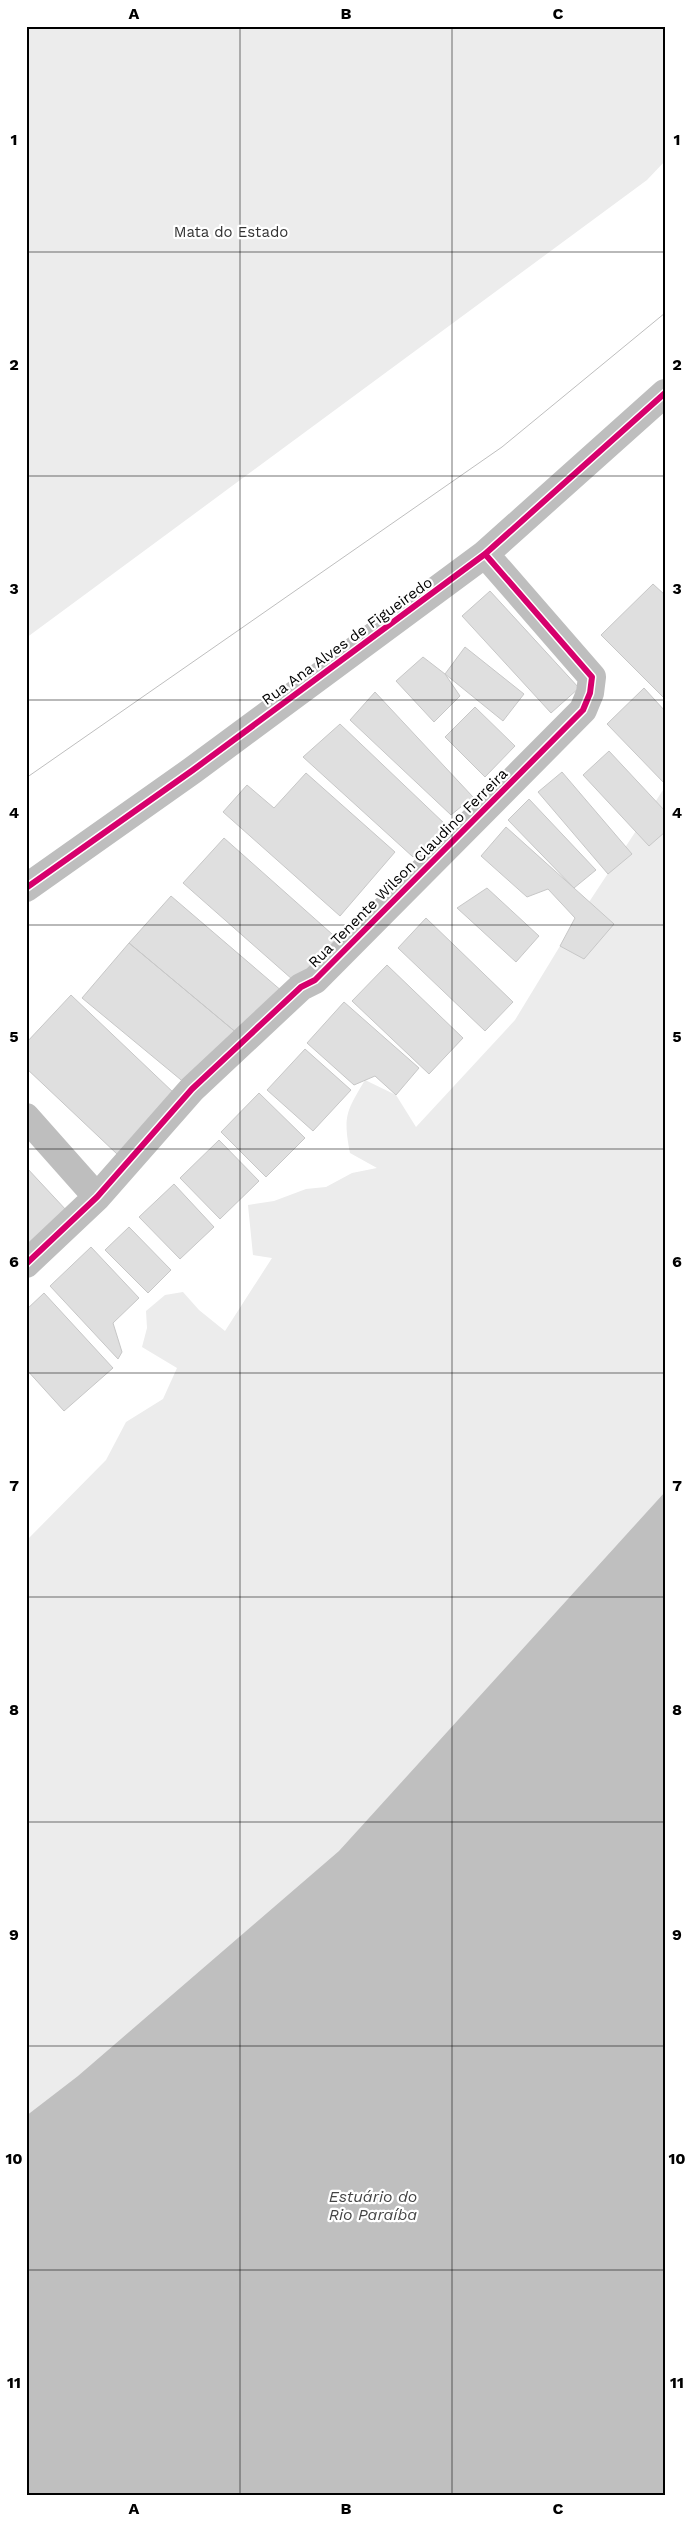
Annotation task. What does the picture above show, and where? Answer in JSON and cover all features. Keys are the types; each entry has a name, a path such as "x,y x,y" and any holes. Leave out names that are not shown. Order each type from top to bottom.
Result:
{"street":[{"name":"Rua Ana Alves de Figueiredo","path":"26,888 193,770 486,554 665,393"},
{"name":"Rua Tenente Wilson Claudino Ferreira","path":"26,1264 97,1197 192,1089 301,987 316,980 583,710 590,693 592,677 486,554"},
{"path":"26,1117 97,1197"}],"green space":[{"name":"Mata do Estado","path":"26,26 665,26 665,161 647,180 26,638"},
{"path":"665,787 665,2496 26,2496 26,1541 106,1460 126,1422 163,1399 177,1368 142,1347 147,1328 146,1311 165,1295 183,1292 199,1310 225,1331 272,1258 253,1255 248,1205 274,1201 306,1189 326,1187 352,1173 377,1168 350,1153 348,1141 347,1122 350,1107 365,1080 396,1095 416,1127 515,1020 560,946"}],"water":[{"name":"Estuário do Rio Paraíba","path":"665,1492 665,2496 26,2496 26,2116 78,2076 339,1851"}],"building":[{"path":"653,584 665,595 665,699 601,635"},
{"path":"490,591 579,688 551,713 462,616"},
{"path":"465,647 524,694 503,721 445,674"},
{"path":"423,657 445,674 460,696 434,722 396,681"},
{"path":"644,688 665,711 665,784 607,724"},
{"path":"375,692 473,797 451,815 350,720"},
{"path":"475,707 515,746 485,777 445,737"},
{"path":"340,724 447,826 413,857 303,757"},
{"path":"609,751 665,811 665,832 649,846 583,775"},
{"path":"562,772 632,854 608,874 538,792"},
{"path":"306,773 395,852 340,916 223,812 247,785 274,808"},
{"path":"529,799 596,870 574,888 508,820"},
{"path":"506,827 614,924 584,959 560,946 575,918 548,889 527,897 481,856"},
{"path":"224,838 341,942 301,987 183,883"},
{"path":"487,888 539,936 516,962 457,908"},
{"path":"171,896 283,992 238,1034 129,943"},
{"path":"426,918 513,1002 485,1031 398,948"},
{"path":"129,943 238,1034 192,1089 82,998"},
{"path":"387,965 463,1038 429,1074 352,1001"},
{"path":"71,995 175,1094 117,1154 26,1068 26,1043"},
{"path":"344,1002 419,1068 396,1095 375,1076 354,1085 307,1043"},
{"path":"305,1049 351,1090 313,1131 267,1090"},
{"path":"259,1093 305,1138 266,1177 221,1132"},
{"path":"219,1140 259,1181 220,1219 180,1178"},
{"path":"26,1167 67,1211 26,1248"},
{"path":"174,1184 214,1227 180,1259 139,1217"},
{"path":"129,1227 171,1270 148,1293 105,1250"},
{"path":"91,1247 139,1298 113,1323 122,1352 118,1359 50,1286"},
{"path":"44,1293 113,1368 64,1411 26,1369 26,1310"}],"tram line":[{"path":"26,778 502,447 665,313"}],"cycle path":[{"path":"26,888 193,770 485,554 665,393"},
{"path":"26,1264 97,1197 192,1089 301,987 315,980 583,710 590,693 592,677 485,554"}]}
